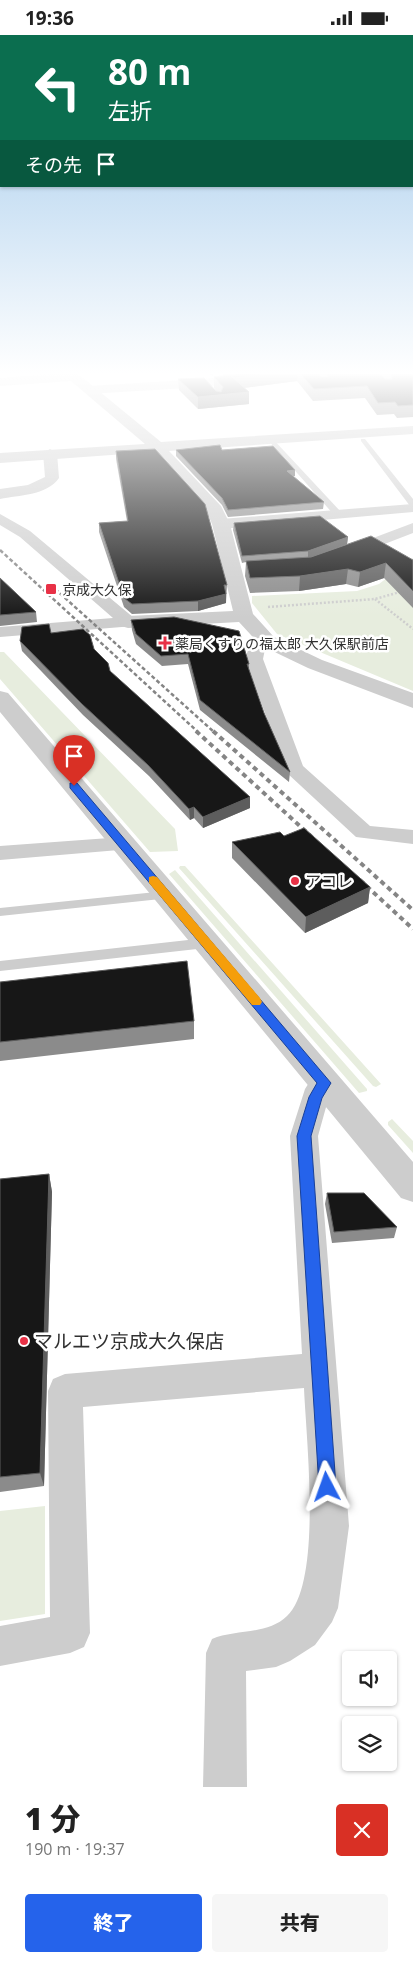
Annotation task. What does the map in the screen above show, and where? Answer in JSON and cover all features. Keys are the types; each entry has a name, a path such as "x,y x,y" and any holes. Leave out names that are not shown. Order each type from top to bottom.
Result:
{"street":[{"path":"0,458 32,455"},
{"path":"1,492 29,490 46,483 52,478 50,455"},
{"path":"164,455 205,496 215,510 221,524 243,613 267,641 315,664 413,701"},
{"path":"221,524 413,508"},
{"path":"0,518 25,534 128,622"},
{"path":"336,557 413,528"},
{"path":"233,570 252,569"},
{"path":"0,632 243,613"},
{"path":"267,641 257,646 254,659 294,769 364,832 413,837"},
{"path":"0,698 413,1187"},
{"path":"0,853 123,844"},
{"path":"225,1787 226,1653 276,1647 301,1631 318,1608 330,1526 304,1136 313,1103 324,1083"},
{"path":"0,1645 70,1633 65,1391 319,1370"}],"lane":[{"path":"284,455 338,514"},
{"path":"375,455 413,504"},
{"path":"0,912 166,895"},
{"path":"0,966 206,943"}],"path":[{"path":"243,613 375,599 404,591"},
{"path":"375,599 413,629"}],"green space":[{"path":"413,558 413,691 277,634 252,603 252,596 357,591 379,584"},
{"path":"0,652 4,652 175,829 178,851 150,852 0,679"},
{"path":"180,866 185,866 381,1084 376,1087 373,1086 179,868"},
{"path":"175,870 367,1091 359,1093 169,874"},
{"path":"392,1119 413,1141 413,1153 388,1125 388,1122"},
{"path":"45,1506 45,1614 0,1621 0,1511"}],"building":[{"path":"117,455 160,455 205,504 227,585 224,585 226,594 198,601 132,604 124,598 99,523 128,521"},
{"path":"181,455 281,455 295,470 287,471 324,502 228,510 222,498"},
{"path":"320,516 348,537 308,551 242,556 234,523"},
{"path":"371,536 413,560 413,591 386,563 360,572 348,569 300,576 250,578 246,561 311,557"},
{"path":"0,578 36,612 0,615"},
{"path":"174,617 239,631 249,664 247,664 264,713 290,772 200,700 188,654 161,656 136,634 131,620"},
{"path":"49,624 51,633 83,629 90,635 94,649 108,663 110,671 250,797 203,817 194,807 189,809 148,765 82,704 20,641 22,627"},
{"path":"304,828 370,887 306,917 232,842 280,832 284,836"},
{"path":"187,961 194,1021 0,1042 0,982"},
{"name":"マルエツ京成大久保店","path":"49,1174 40,1473 0,1477 0,1179"},
{"path":"327,1193 364,1193 397,1227 334,1232"}],"railway":[{"path":"0,550 198,732"},
{"path":"55,589 214,732"},
{"path":"196,731 313,838"},
{"path":"213,731 413,910"},
{"path":"360,880 413,929"}],"slow traffic":[{"path":"153,880 256,1002"}],"place":[{"name":"京成大久保","path":"51,589"},
{"name":"薬局くすりの福太郎 大久保駅前店","path":"165,643"},
{"name":"アコレ","path":"295,881"},
{"name":"マルエツ京成大久保店","path":"24,1341"}],"route":[{"path":"74,786 324,1083 315,1097 304,1136 327,1487"}]}
